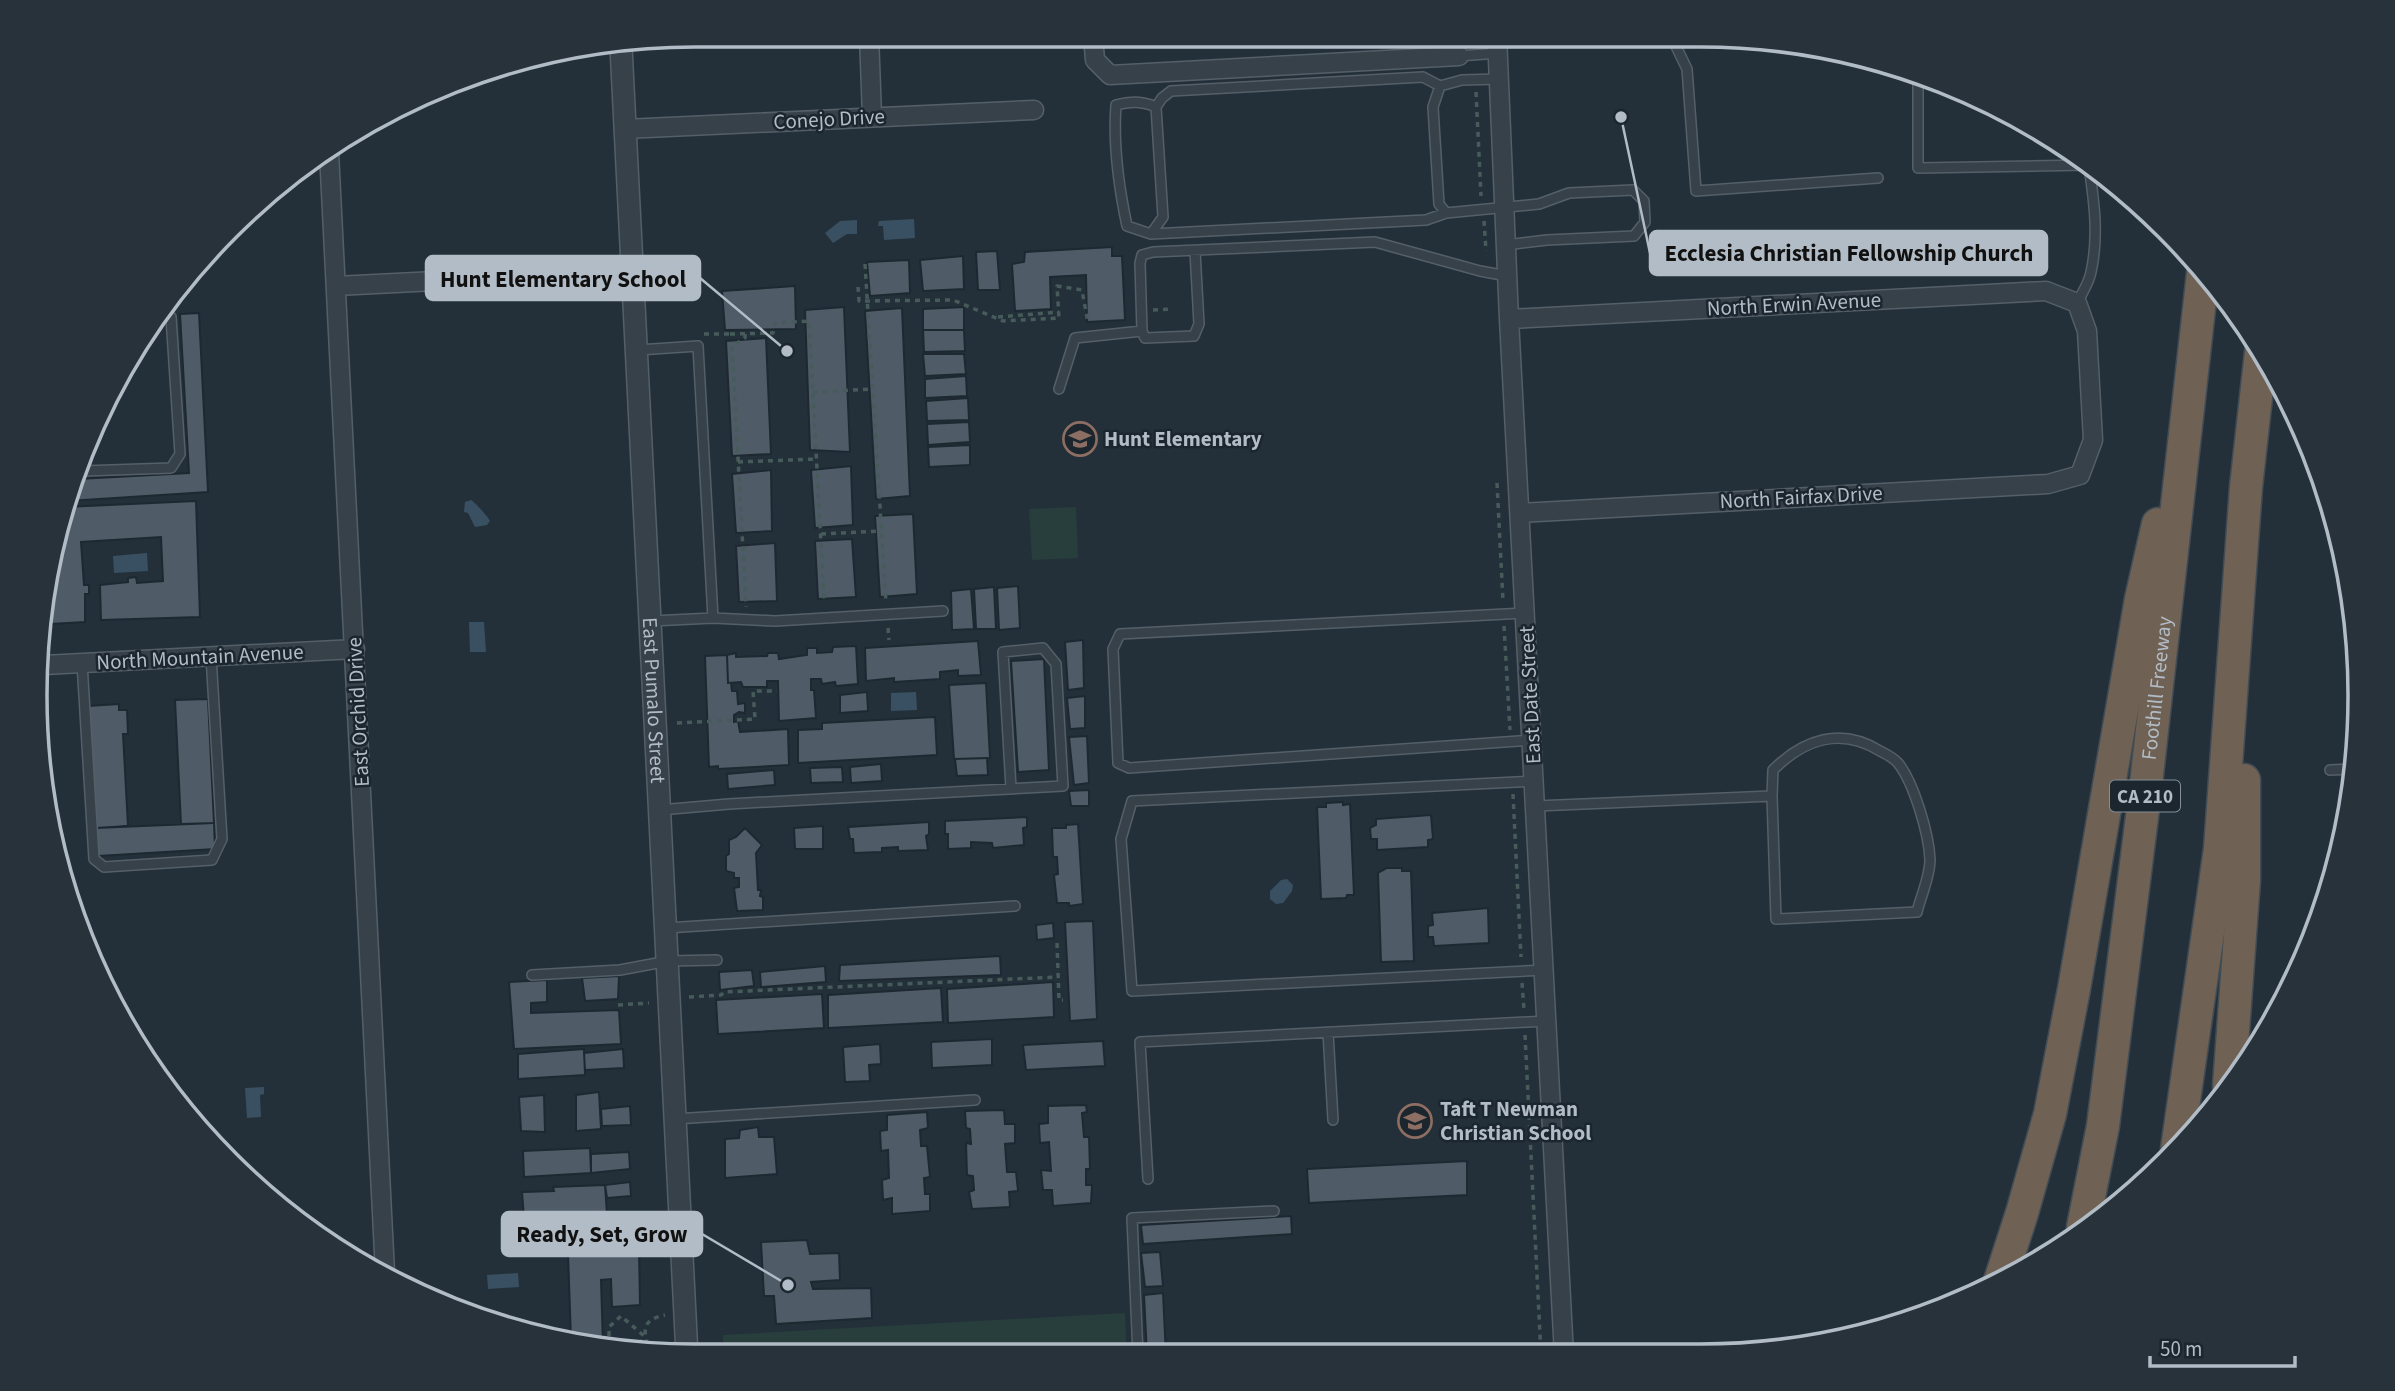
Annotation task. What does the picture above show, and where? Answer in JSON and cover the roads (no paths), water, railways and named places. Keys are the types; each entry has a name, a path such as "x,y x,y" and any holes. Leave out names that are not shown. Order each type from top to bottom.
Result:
{"highway":[{"name":"Foothill Freeway","path":"2085,1216 2104,1126 2145,793 2202,286"},
{"path":"2004,1267 2050,1114 2141,599 2194,362"},
{"path":"2181,1130 2220,849 2246,487 2259,368"},
{"path":"2231,1066 2244,880 2246,487"}],"street":[{"path":"869,47 872,117"},
{"path":"1094,47 1095,60 1110,75 1459,56"},
{"name":"East Date Street","path":"1497,47 1563,1344"},
{"name":"East Pumalo Street","path":"621,52 686,1344"},
{"name":"Conejo Drive","path":"625,129 1034,110"},
{"name":"East Orchid Drive","path":"329,160 385,1264"},
{"path":"337,286 634,271"},
{"name":"North Erwin Avenue","path":"1509,319 2046,291 2077,303"},
{"name":"North Fairfax Drive","path":"1521,513 2049,484 2080,475 2093,440 2087,331 2077,303"},
{"name":"North Mountain Avenue","path":"48,665 355,649"}],"lane":[{"path":"1459,56 1488,47"},
{"path":"1677,47 1687,69 1696,191 1878,178"},
{"path":"1151,234 1163,217 1156,107 1171,91 1423,77 1440,86 1499,79"},
{"path":"1440,86 1433,107 1439,204 1446,213"},
{"path":"1918,86 1918,169 2073,165"},
{"path":"1156,107 1146,102 1116,105 1115,122 1122,202 1127,226 1151,234 1426,220 1446,213 1538,204 1569,193 1633,190 1644,201 1645,222 1634,236 1547,240 1506,245"},
{"path":"2077,303 2091,275 2096,216 2091,179"},
{"path":"1195,251 1199,324 1194,335 1145,338 1142,331 1140,263 1142,255 1153,252 1375,242 1507,276"},
{"path":"88,471 171,468 180,454 171,317"},
{"path":"1059,389 1075,338 1142,331"},
{"path":"638,350 698,346 713,618"},
{"path":"651,621 713,618 775,621 943,611"},
{"path":"1525,613 1120,634 1113,649 1118,763 1129,768 1532,740"},
{"path":"660,810 1063,786 1056,664 1043,649 1003,652 1011,788"},
{"path":"82,663 94,859 104,867 212,860 222,839 211,656"},
{"path":"1840,737 1873,747 1897,761 1922,811 1930,861 1917,912 1776,919 1772,796 1773,770 1790,753 1818,741 1840,737"},
{"path":"2330,770 2343,769"},
{"path":"1534,781 1132,801 1121,839 1132,991 1544,970"},
{"path":"1535,806 1772,796"},
{"path":"666,928 1015,906"},
{"path":"532,975 620,970 668,961 717,960"},
{"path":"1148,1179 1140,1042 1546,1021"},
{"path":"1328,1032 1333,1120"},
{"path":"675,1119 975,1100"},
{"path":"1138,1344 1132,1217 1274,1211"}],"water":[{"path":"914,219 915,238 884,240 883,226 878,226 879,221"},
{"path":"857,220 857,234 847,234 833,243 825,233 840,221"},
{"path":"471,500 489,519 487,525 475,527 468,513 464,512 465,502"},
{"path":"147,553 148,571 114,573 113,556"},
{"path":"469,622 484,622 486,652 470,652"},
{"path":"916,692 917,710 891,711 891,693"},
{"path":"1287,879 1293,885 1292,891 1283,903 1276,904 1270,899 1270,891 1281,880"},
{"path":"264,1087 264,1094 260,1095 261,1117 247,1118 245,1088"},
{"path":"518,1273 519,1287 488,1289 487,1275"}],"place":[{"name":"Ecclesia Christian Fellowship Church","path":"1621,117"},
{"name":"Hunt Elementary School","path":"787,351"},
{"name":"Hunt Elementary","path":"1080,439"},
{"name":"Taft T Newman Christian School","path":"1415,1121"},
{"name":"Ready, Set, Grow","path":"788,1285"}]}
